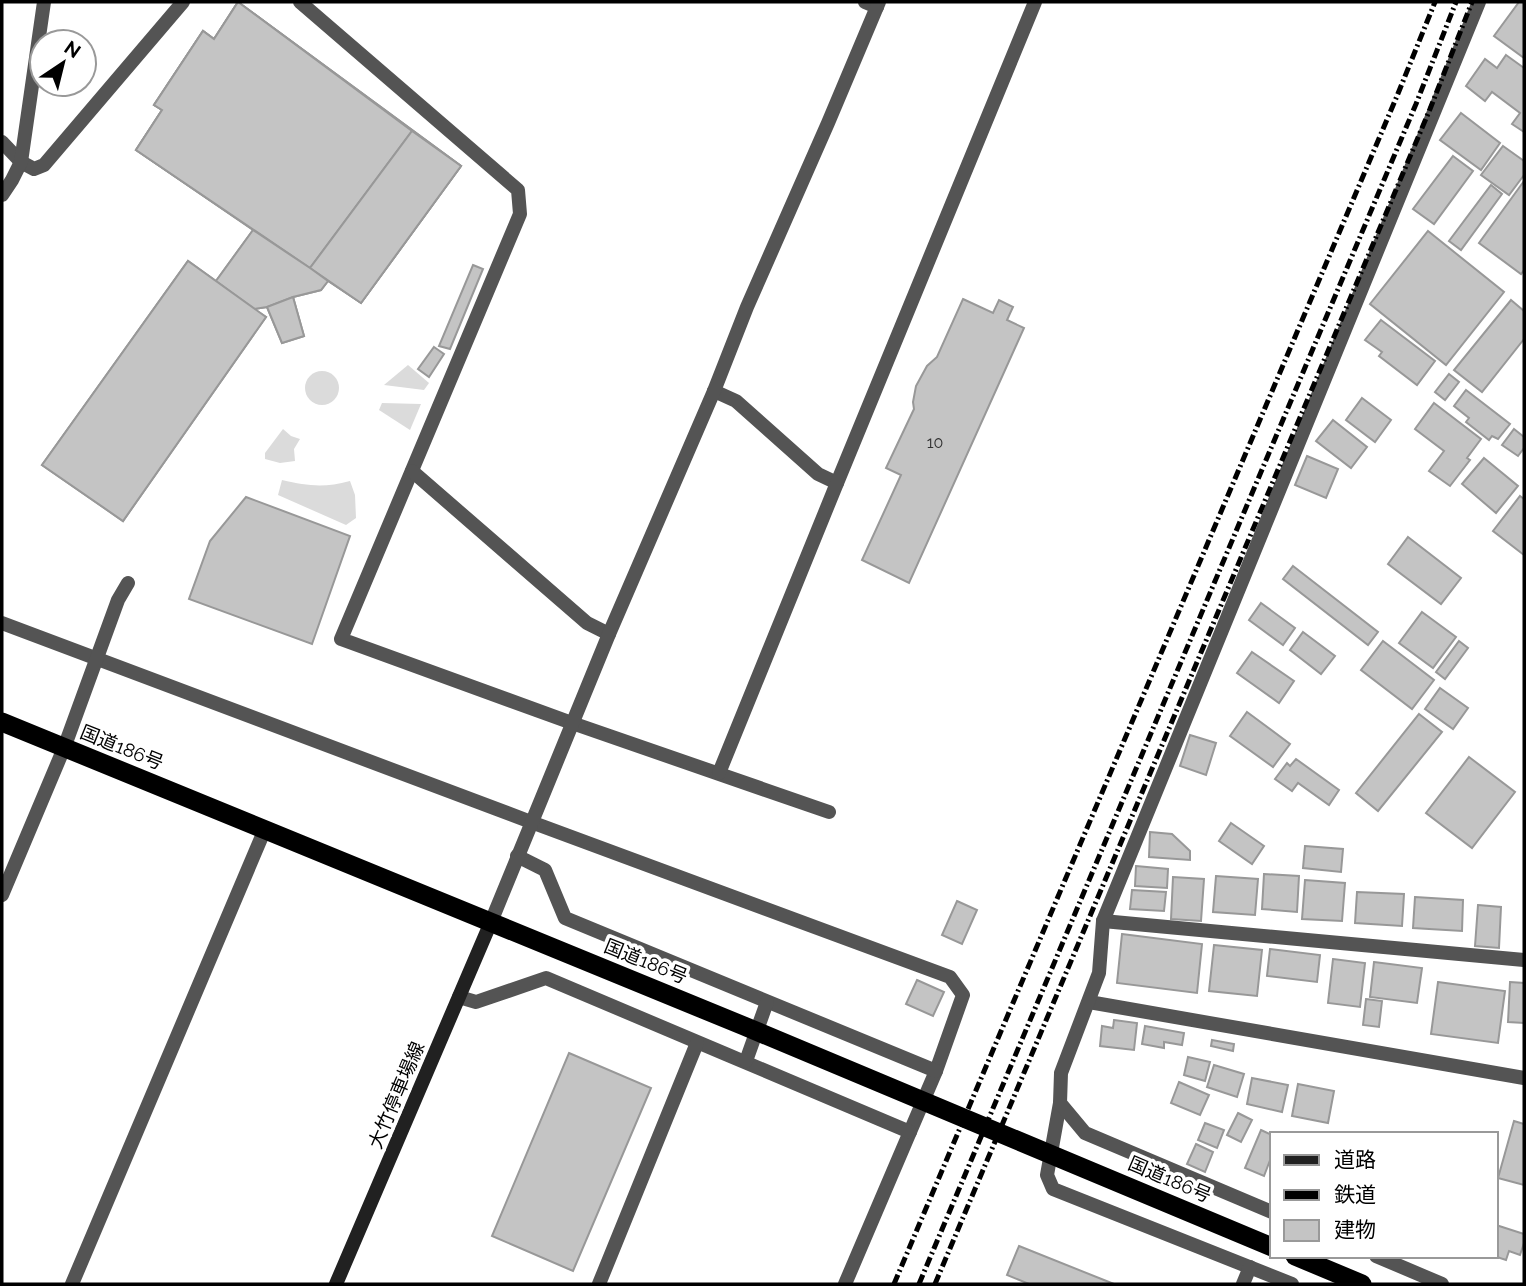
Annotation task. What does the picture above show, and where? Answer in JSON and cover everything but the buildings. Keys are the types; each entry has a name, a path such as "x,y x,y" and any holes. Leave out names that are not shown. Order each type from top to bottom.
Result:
{"highway":[{"name":"国道186号","path":"2,722 744,1026 1270,1246"},
{"path":"1300,1258 1362,1284"}],"main road":[{"name":"大竹停車場線","path":"336,1284 491,922"}],"street":[{"path":"2,195 22,162 44,2"},
{"path":"2,142 22,162 34,169 44,165 183,2"},
{"path":"300,2 518,190 520,214 341,639 829,812"},
{"path":"719,774 1035,2"},
{"path":"1292,1284 1053,1189 1047,1175 1060,1103 1061,1073 1100,973 1102,921 1479,2"},
{"path":"491,922 609,634 828,123 873,4"},
{"path":"714,391 736,401 818,474 836,483"},
{"path":"411,471 587,624 609,634"},
{"path":"2,895 64,748 118,600 128,583"},
{"path":"2,623 950,977 963,995 936,1070 845,1284"},
{"path":"72,1284 265,829"},
{"path":"517,856 545,870 565,918 936,1070"},
{"path":"1102,921 1524,960"},
{"path":"458,997 476,1002 546,978 910,1132"},
{"path":"746,1061 767,1002"},
{"path":"1089,1002 1524,1078"},
{"path":"599,1284 697,1043"},
{"path":"1060,1103 1085,1133 1270,1211"},
{"path":"1381,1258 1442,1284"},
{"path":"1242,1284 1250,1266"}],"shaded area":[{"path":"408,365 429,383 424,390 384,385"},
{"path":"322,371 334,376 339,388 334,400 322,405 310,400 305,388 310,376"},
{"path":"382,403 421,404 410,430 379,410"},
{"path":"283,429 300,439 294,449 295,461 280,463 265,459 265,453"},
{"path":"282,480 316,485 350,481 355,495 356,518 346,525 278,495"}],"railway":[{"path":"894,1284 1435,2"},
{"path":"919,1284 1416,104 1456,2"},
{"path":"935,1284 1430,109 1472,2"}]}
